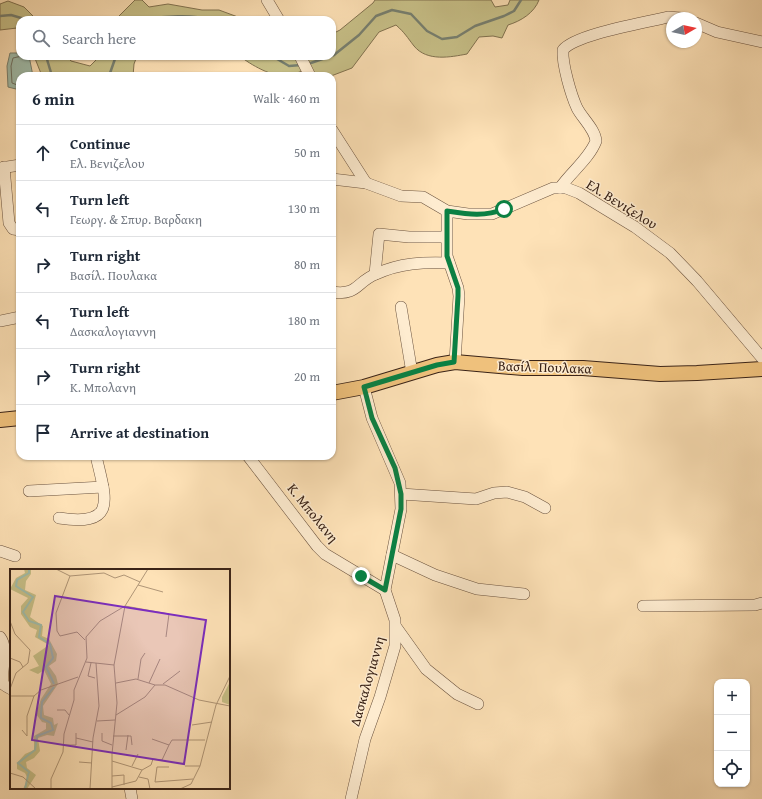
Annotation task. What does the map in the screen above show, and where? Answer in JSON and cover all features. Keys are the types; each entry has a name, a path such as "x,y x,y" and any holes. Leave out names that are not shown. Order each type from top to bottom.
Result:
{"main road":[{"name":"Βασίλ. Πουλακα","path":"336,392 364,387 454,362 523,368 583,368 660,374 762,369"},
{"path":"0,420 16,418"}],"street":[{"path":"266,0 276,16"},
{"path":"560,188 567,178 586,158 596,140 594,133 577,108 571,90 563,50 567,46 585,37 666,17"},
{"path":"702,26 717,32 762,42"},
{"path":"302,60 308,72"},
{"path":"336,136 366,183"},
{"path":"16,166 2,168 9,223 13,229 16,229"},
{"name":"Ελ. Βενιζελου","path":"336,179 366,183 401,196 423,197 447,211 468,214 492,214 553,188 566,188 579,193 635,227 670,253 697,281 762,358"},
{"path":"447,211 446,237 449,263 458,288 454,362"},
{"path":"374,274 380,234 408,237 446,237"},
{"path":"336,292 351,292 374,274 405,264 449,263"},
{"path":"401,307 412,373"},
{"path":"0,321 16,318"},
{"name":"Δασκαλογιαννη","path":"351,799 365,739 380,697 395,646 396,626 385,590 401,509 401,494 395,468 372,418 364,387"},
{"path":"59,518 82,521 99,515 104,507 104,487 97,460"},
{"name":"Κ. Μπολανη","path":"251,460 317,546 325,554 385,590"},
{"path":"29,491 104,487"},
{"path":"401,494 476,499 501,491 525,496 545,508"},
{"path":"0,551 15,556"},
{"path":"392,555 435,575 477,589 524,594"},
{"path":"643,606 755,605 762,603"},
{"path":"396,626 426,669 457,694 478,704"},
{"path":"0,637 3,641 3,647 0,676 3,684 10,688"},
{"path":"130,789 132,799"}],"shaded area":[{"path":"135,0 142,0 149,7 168,4 202,10 219,10 235,16 119,16"},
{"path":"375,0 491,0 495,7 508,5 510,0 539,0 537,5 530,13 518,21 508,25 502,38 493,36 479,37 467,54 439,57 426,54 419,51 396,25 379,32 352,68 336,74 336,72 267,72 245,60 336,60 336,32"},
{"path":"8,1 24,7 33,16 16,16 16,28 0,30 0,4"},
{"path":"36,60 70,60 90,66 96,60 136,60 133,72 40,72"}],"water":[{"path":"10,53 16,53 16,60 30,60 32,72 16,72 16,89 8,87 7,66"}],"waterway":[{"path":"336,53 359,35 376,16 392,10 411,14 427,31 442,39 457,37 475,26 504,16 514,11 521,0"},
{"path":"0,16 11,15 16,16"},
{"path":"47,60 51,72"},
{"path":"110,72 115,60"},
{"path":"279,60 289,66 301,65"},
{"path":"308,64 320,60"}],"route":[{"path":"361,576 385,590 401,509 400,483 395,468 372,418 364,387 437,365 454,362 458,288 447,256 447,211 468,214 492,214 504,209"}]}
